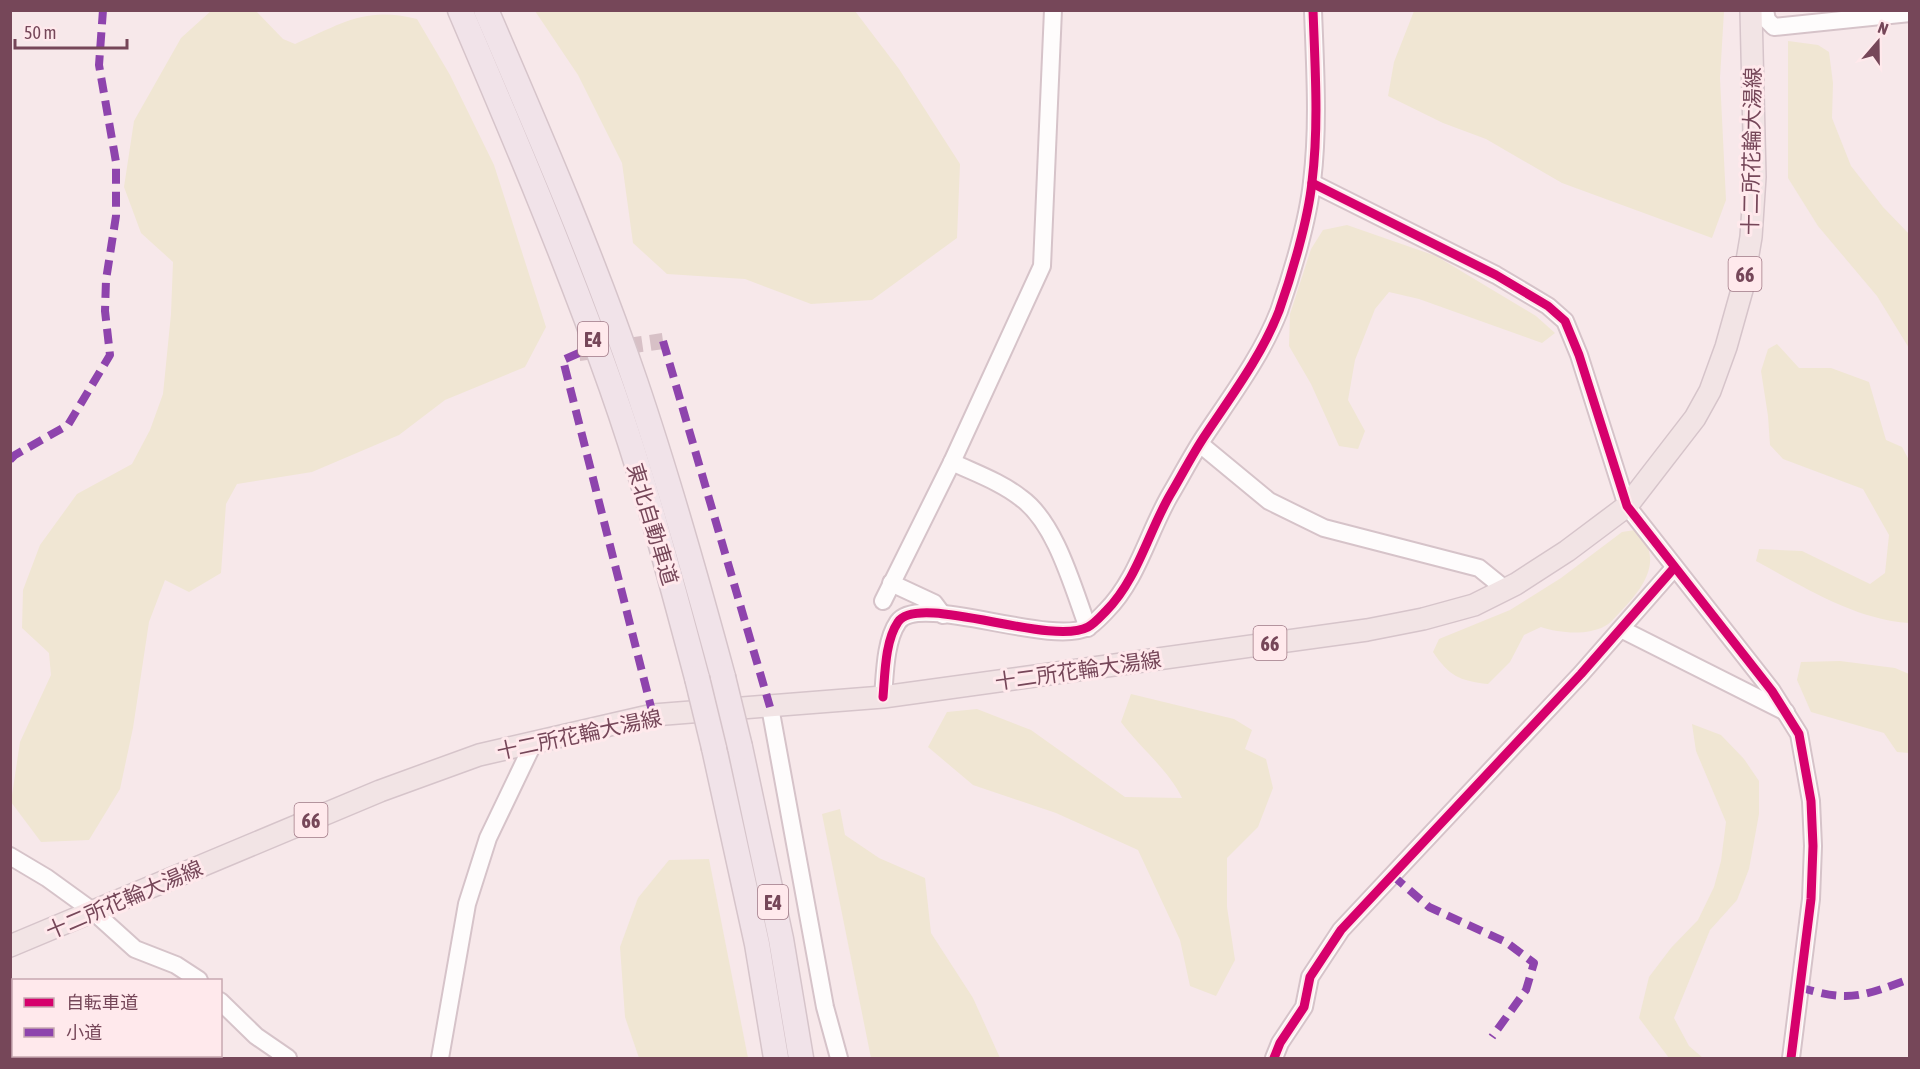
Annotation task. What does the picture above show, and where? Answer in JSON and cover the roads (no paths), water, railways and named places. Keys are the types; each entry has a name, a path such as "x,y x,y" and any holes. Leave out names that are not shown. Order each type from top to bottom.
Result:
{"highway":[{"name":"東北自動車道","path":"460,10 553,230 612,388 666,562 698,678 714,748 756,944 776,1059"},
{"name":"東北自動車道","path":"486,10 576,220 635,381 690,556 740,747 781,939 801,1059"}],"main road":[{"name":"十二所花輪大湯線","path":"10,946 380,791 479,755 653,715 883,697 1367,630 1474,605 1505,589 1567,551 1627,506 1695,418 1714,380 1742,290 1751,237 1755,177 1751,10"}],"street":[{"path":"882,601 952,462 1042,266 1053,10"},
{"path":"883,697 892,639 899,620 914,613 943,615 1063,633 1088,627 1107,610 1124,587 1163,508 1200,444 1231,402 1278,313 1294,262 1312,183 1316,102 1313,10"},
{"path":"1765,10 1767,20 1774,27 1910,13"},
{"path":"1312,183 1496,275 1548,306 1565,321 1579,355 1627,506 1772,691 1798,734 1812,801 1813,846 1811,899 1791,1059"},
{"path":"1200,444 1269,501 1324,528 1479,567 1505,589"},
{"path":"952,462 1023,499 1042,521 1061,555 1088,627"},
{"path":"1274,1059 1280,1043 1304,1007 1310,977 1341,930 1674,568"},
{"path":"891,583 934,603 943,615"},
{"path":"1621,628 1785,712"},
{"path":"770,707 825,1007 840,1059"},
{"path":"440,1059 467,904 488,838 533,744"},
{"path":"10,856 47,878 94,912 135,949 176,965 196,979"},
{"path":"222,1003 256,1036 288,1059"}],"tunnel":[{"path":"579,353 663,341"}]}
